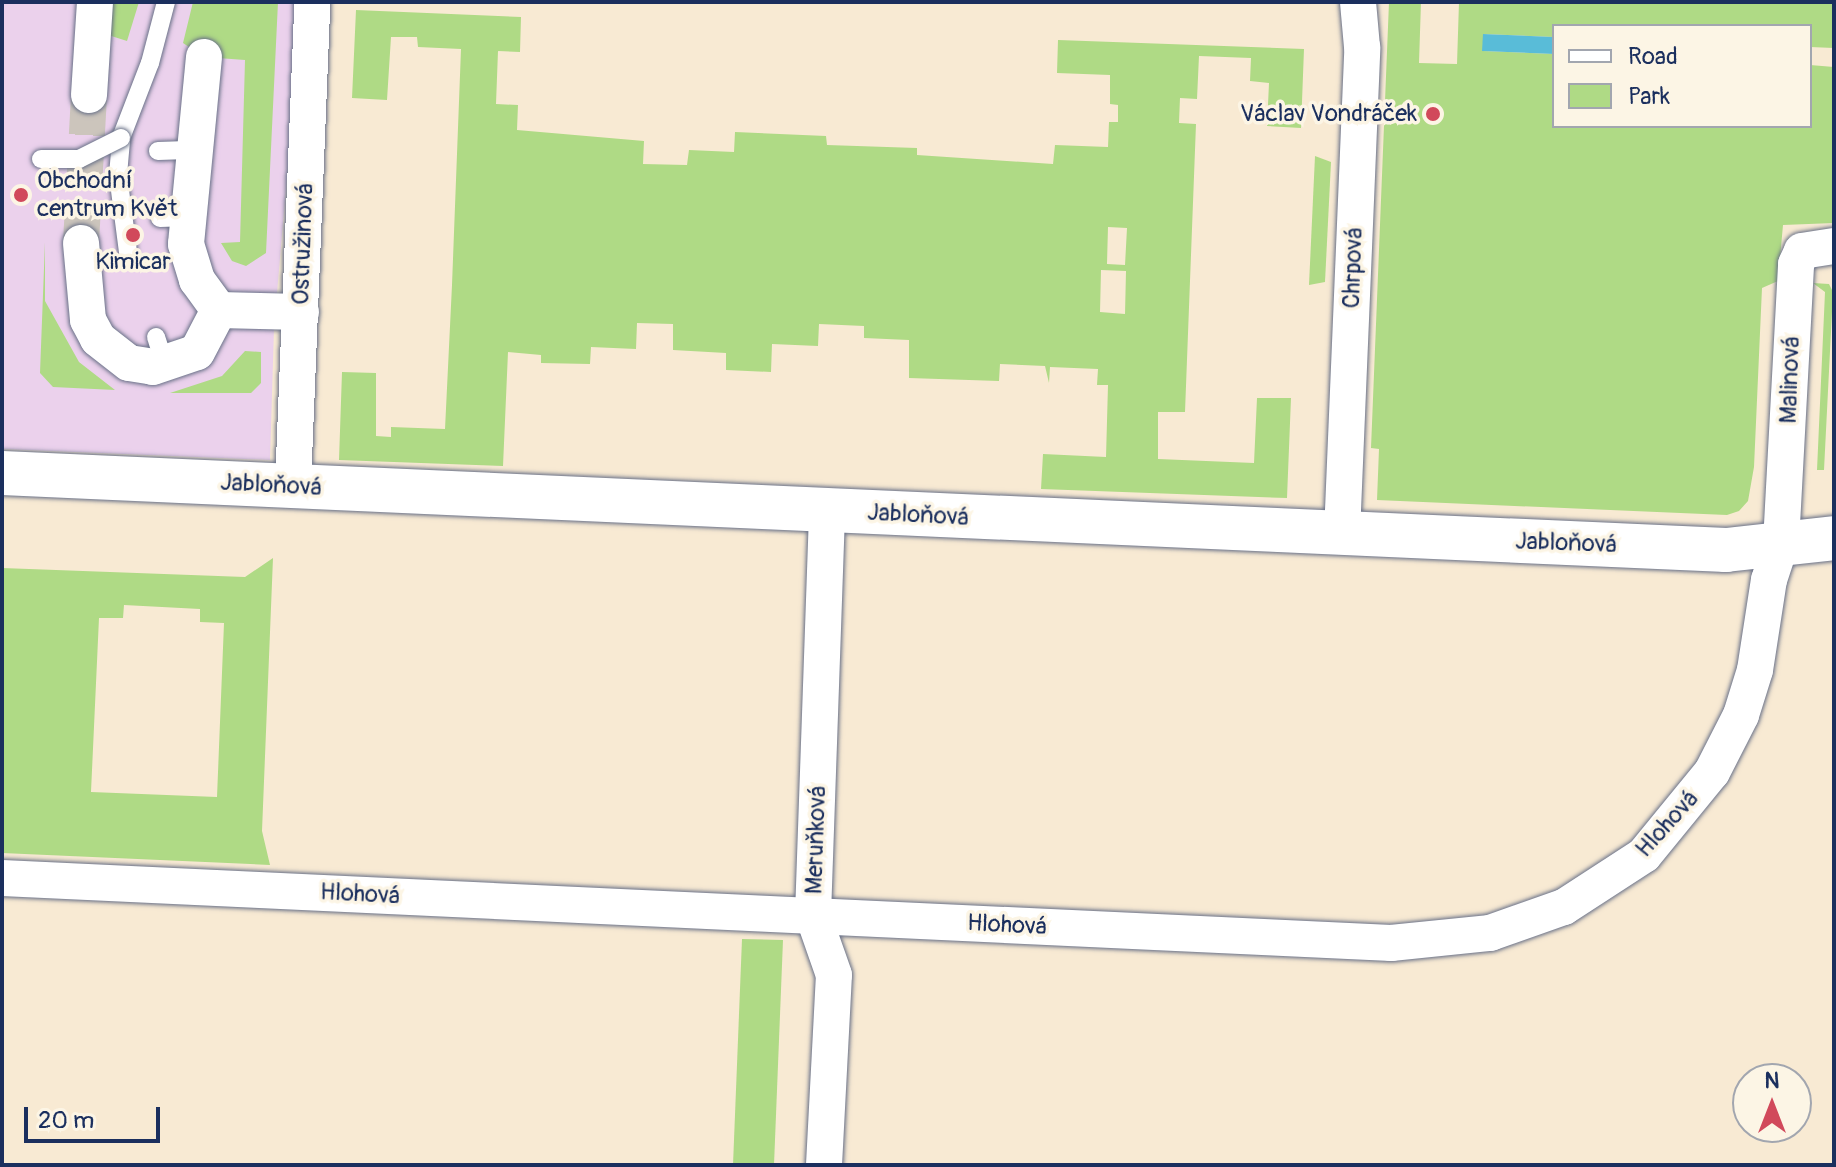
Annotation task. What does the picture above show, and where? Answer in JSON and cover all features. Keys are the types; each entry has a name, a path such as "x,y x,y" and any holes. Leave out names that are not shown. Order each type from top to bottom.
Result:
{"street":[{"path":"89,95 95,2"},
{"name":"Ostružinová","path":"293,485 312,2"},
{"name":"Chrpová","path":"1342,534 1362,47 1358,2"},
{"path":"204,57 195,150 174,218 197,280 219,310"},
{"path":"81,243 83,303 98,339 129,363 173,351 219,310 301,312"},
{"name":"Malinová","path":"1781,543 1796,264 1802,251 1834,246"},
{"name":"Jabloňová","path":"2,473 1726,550 1834,538"},
{"name":"Meruňková","path":"824,1165 834,975 813,915 827,511"},
{"name":"Hlohová","path":"2,878 1391,943 1490,933 1564,907 1644,855 1712,772 1741,715 1755,670 1769,580 1781,543"}],"lane":[{"path":"128,252 118,175 121,138 150,63 166,2"},
{"path":"41,159 79,159 121,138"},
{"path":"158,151 195,150"}],"shaded area":[{"path":"2,2 302,2 274,328 270,460 2,449"}],"green space":[{"path":"111,2 139,2 127,41 105,34"},
{"path":"193,2 278,2 266,253 246,266 232,261 221,243 240,242 245,60 204,57 183,43"},
{"path":"1389,2 1421,2 1419,63 1457,64 1459,2 1834,2 1834,48 1812,47 1812,24 1552,24 1552,37 1483,34 1483,51 1552,54 1552,128 1812,128 1812,65 1834,67 1834,223 1783,225 1778,281 1762,288 1754,467 1748,501 1739,511 1727,515 1377,500 1379,449 1371,448"},
{"path":"356,10 521,17 520,52 498,51 496,104 518,105 517,130 644,141 643,164 687,165 689,150 734,152 735,132 826,136 827,145 917,148 917,155 1053,164 1055,145 1108,147 1109,122 1118,122 1118,105 1110,104 1110,75 1057,73 1058,40 1304,49 1301,128 1267,126 1269,83 1250,81 1251,58 1199,56 1197,99 1180,98 1179,123 1196,124 1185,412 1158,412 1158,459 1254,463 1257,398 1291,398 1287,498 1041,489 1043,454 1106,457 1108,385 1097,385 1098,369 1050,367 1049,383 1045,366 1000,364 999,381 909,378 909,340 864,338 864,326 819,324 818,346 772,344 771,372 726,370 726,353 673,350 673,324 637,323 636,349 591,347 590,364 541,363 541,355 508,352 503,466 339,460 342,372 376,373 376,436 391,437 391,427 445,429 461,49 418,47 417,37 391,37 387,100 352,98","holes":["1108,227 1127,228 1125,265 1107,264","1101,270 1126,271 1125,314 1100,312"]},
{"path":"1315,156 1331,162 1325,282 1309,285"},
{"path":"45,242 45,301 79,362 115,390 53,387 40,373"},
{"path":"1813,283 1829,284 1833,292 1824,470 1817,470 1825,292"},
{"path":"245,351 261,352 261,383 251,393 170,393 222,376"},
{"path":"273,558 262,831 270,865 2,853 2,568 245,577","holes":["124,605 200,609 200,622 224,623 217,797 91,792 99,618 123,618"]},
{"path":"742,939 783,940 774,1165 733,1165"}],"water":[{"path":"1483,34 1552,37 1552,54 1482,51"}],"tunnel":[{"path":"81,243 89,95"}],"place":[{"name":"Václav Vondráček","path":"1433,114"},
{"name":"Obchodní centrum Květ","path":"21,195"},
{"name":"Kimicar","path":"133,235"}]}
